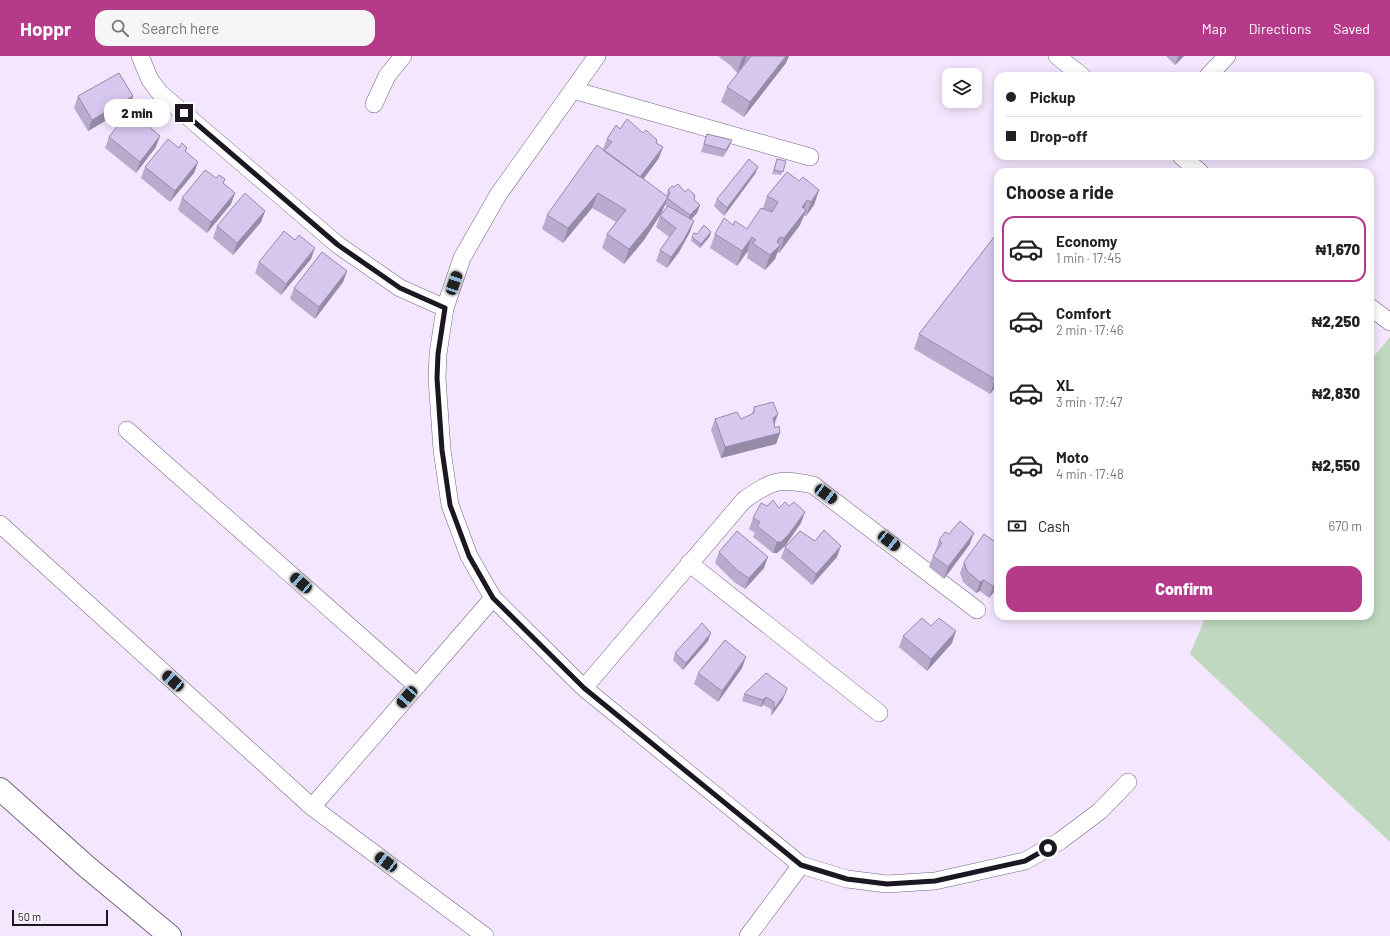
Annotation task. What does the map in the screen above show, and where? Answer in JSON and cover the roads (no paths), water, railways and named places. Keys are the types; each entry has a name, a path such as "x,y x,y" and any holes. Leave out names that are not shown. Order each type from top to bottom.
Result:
{"main road":[{"path":"0,789 87,867 170,936"}],"street":[{"path":"140,56 150,80 160,93 338,245 400,288 445,308"},
{"path":"374,104 387,76 403,56"},
{"path":"597,56 498,195 462,258 445,308 438,354 437,378 442,455 450,505 469,556 493,598 584,688 801,865 847,879 887,884 935,881 1025,861 1060,841 1095,815 1128,782"},
{"path":"1057,56 1077,72"},
{"path":"1212,72 1227,56"},
{"path":"573,90 810,157"},
{"path":"1186,160 1195,168"},
{"path":"127,430 417,686"},
{"path":"584,688 744,500 767,484 790,480 813,485 977,610"},
{"path":"0,524 312,807 484,936"},
{"path":"689,563 879,713"},
{"path":"312,807 493,598"},
{"path":"748,936 801,865"}]}
